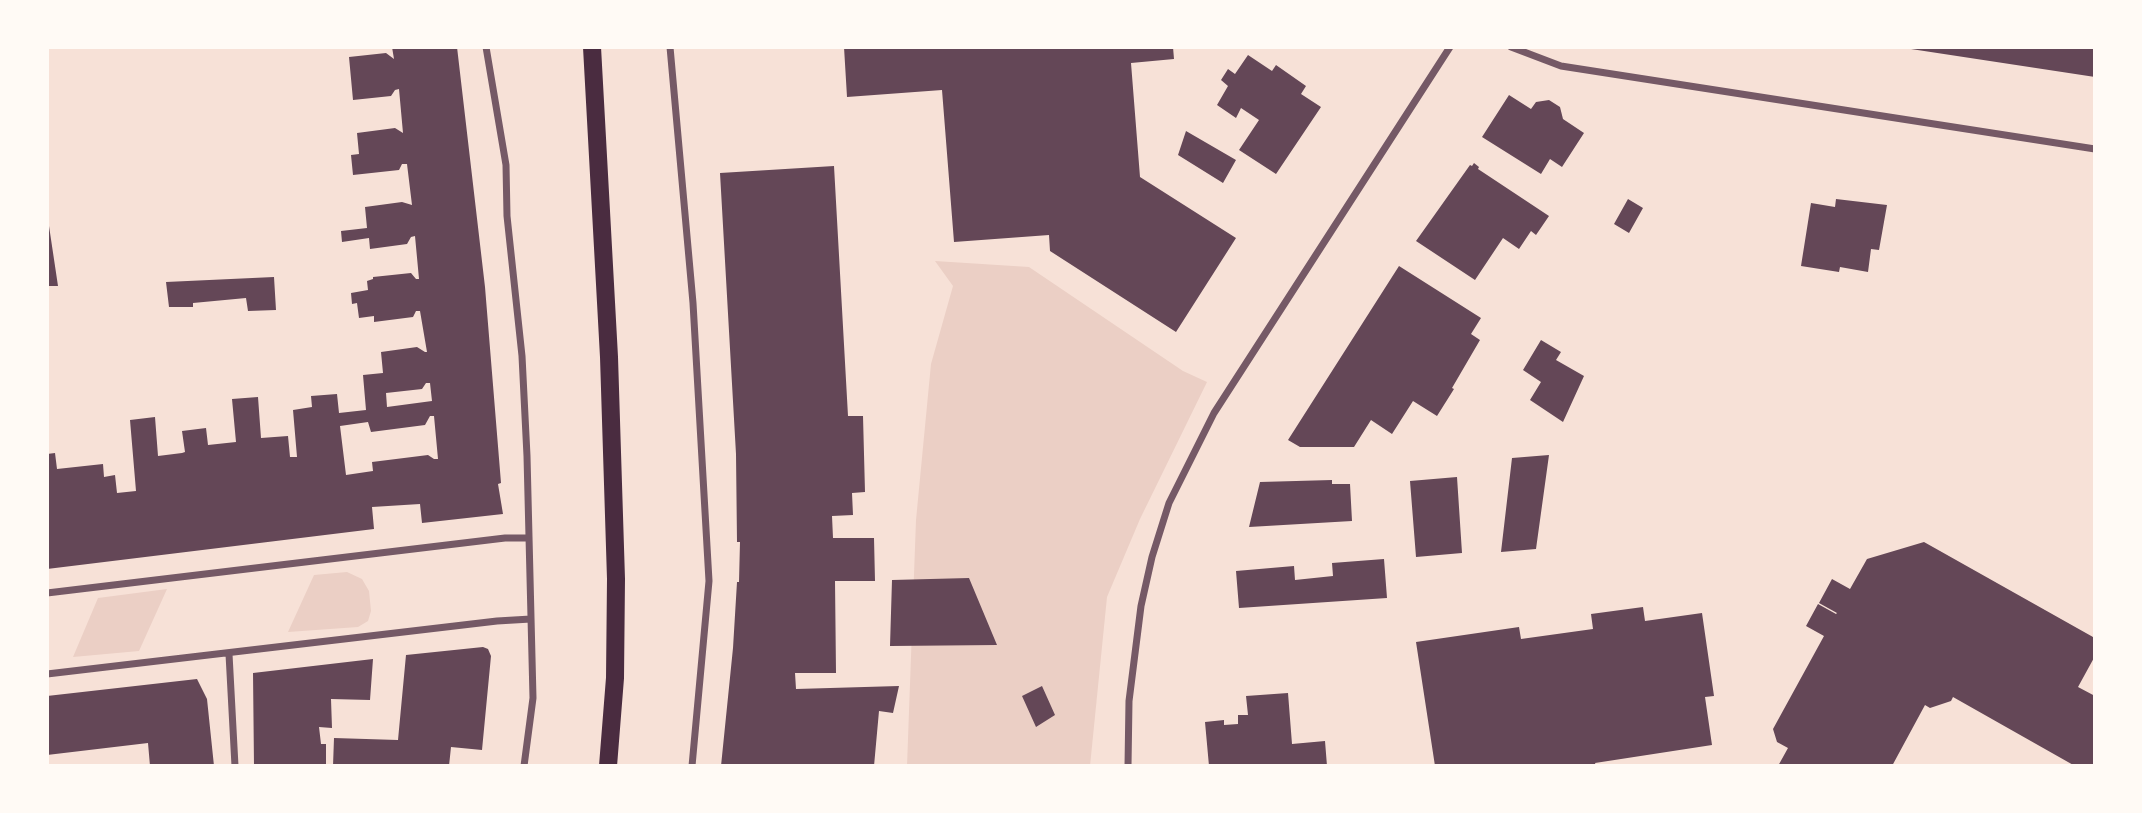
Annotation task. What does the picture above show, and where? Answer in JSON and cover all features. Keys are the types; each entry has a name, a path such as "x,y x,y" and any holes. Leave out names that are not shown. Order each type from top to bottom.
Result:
{"main road":[{"path":"592,47 608,345 616,579 615,678 608,766"}],"street":[{"path":"486,47 506,165 507,216 522,356 533,698 524,766"},
{"path":"670,47 692,303 709,581 692,766"},
{"path":"1128,766 1129,701 1141,606 1168,503 1214,413 1450,47"},
{"path":"1511,47 1562,66 2095,149"},
{"path":"47,593 505,538 528,538"},
{"path":"47,674 531,619"},
{"path":"229,654 235,766"}],"shaded area":[{"path":"935,261 1029,267 1183,371 1207,382 1140,519 1107,597 1090,766 907,766 916,520 931,364 953,286"},
{"path":"347,572 362,579 369,591 371,611 368,621 358,627 288,632 314,575"},
{"path":"167,589 139,651 73,657 98,598"}],"building":[{"path":"392,47 457,47 485,287 501,483 498,484 503,514 422,523 420,504 372,507 374,529 47,569 47,454 55,453 57,469 103,464 104,477 115,475 117,493 136,491 130,420 155,417 158,456 182,453 185,452 182,431 206,428 208,445 236,442 232,399 258,397 261,438 288,436 290,457 297,457 293,410 312,407 311,396 337,394 339,413 366,410 363,375 383,373 381,352 417,347 427,352 420,311 416,311 413,317 374,322 374,316 359,318 357,303 352,304 351,293 368,290 367,281 373,277 411,273 419,279 415,236 411,237 407,244 370,249 369,238 342,242 341,231 367,228 365,207 402,202 412,205 407,164 402,164 399,170 353,175 351,155 359,154 357,133 395,128 403,133 399,89 391,96 353,100 349,57 386,53 394,59","holes":["426,383 430,383 432,401 387,407 386,393 422,389","430,416 434,416 438,459 428,455 372,462 373,471 346,475 340,426 368,422 371,432 425,425"]},
{"path":"844,47 1173,47 1174,59 1131,63 1140,177 1236,238 1176,332 1050,251 1049,235 954,242 942,90 847,97"},
{"path":"2095,47 2095,77 1911,49"},
{"path":"1248,55 1272,71 1276,65 1306,86 1301,94 1321,107 1276,174 1239,150 1259,120 1241,108 1236,118 1217,105 1228,86 1221,80 1228,69 1235,74"},
{"path":"1509,95 1531,109 1536,102 1549,100 1560,107 1563,119 1584,133 1562,167 1550,159 1541,174 1482,137"},
{"path":"1186,131 1236,160 1223,183 1178,155"},
{"path":"1474,163 1478,169 1549,216 1536,235 1531,231 1519,249 1503,238 1475,280 1416,241"},
{"path":"834,166 848,416 863,416 865,492 852,493 853,515 832,516 833,538 874,538 875,581 835,581 836,673 795,673 796,689 899,686 893,713 879,711 874,766 721,766 739,582 740,542 737,542 736,454 720,173"},
{"path":"1628,199 1643,208 1629,233 1614,224"},
{"path":"1836,199 1887,205 1879,250 1871,249 1868,272 1840,267 1839,272 1801,266 1811,203 1835,207"},
{"path":"49,226 58,286 47,286"},
{"path":"1399,266 1481,318 1471,334 1480,340 1437,416 1413,401 1392,434 1371,420 1354,447 1300,447 1288,440"},
{"path":"274,277 276,310 248,311 246,298 193,303 193,307 169,307 166,282"},
{"path":"1541,340 1561,352 1556,360 1584,376 1563,422 1530,400 1541,382 1523,370"},
{"path":"1549,455 1536,549 1501,552 1512,458"},
{"path":"1457,477 1462,553 1416,557 1410,481"},
{"path":"1332,480 1332,484 1350,484 1352,521 1249,527 1260,482"},
{"path":"1924,542 2093,637 2095,656 2078,687 2095,696 2095,766 2075,766 1953,697 1951,701 1930,708 1925,705 1892,766 1778,766 1788,748 1777,742 1773,729 1824,636 1806,626 1818,604 1837,613 1819,603 1832,579 1850,589 1867,559"},
{"path":"1384,559 1387,598 1239,608 1236,571 1294,566 1295,580 1333,576 1332,563"},
{"path":"969,578 997,645 890,646 892,580"},
{"path":"1643,607 1645,621 1702,613 1714,696 1705,697 1712,745 1595,763 1596,766 1435,766 1416,642 1519,627 1521,639 1593,629 1591,614"},
{"path":"483,647 488,649 491,656 482,750 451,747 449,766 333,766 334,738 398,740 406,655"},
{"path":"373,659 370,700 331,699 332,728 319,727 321,744 326,744 326,766 254,766 253,673"},
{"path":"197,679 207,699 214,766 150,766 148,743 47,755 47,696"},
{"path":"1042,686 1055,715 1036,727 1022,696"},
{"path":"1288,693 1292,744 1325,741 1327,766 1209,766 1205,722 1224,720 1224,725 1238,724 1238,715 1248,715 1246,696"}]}
